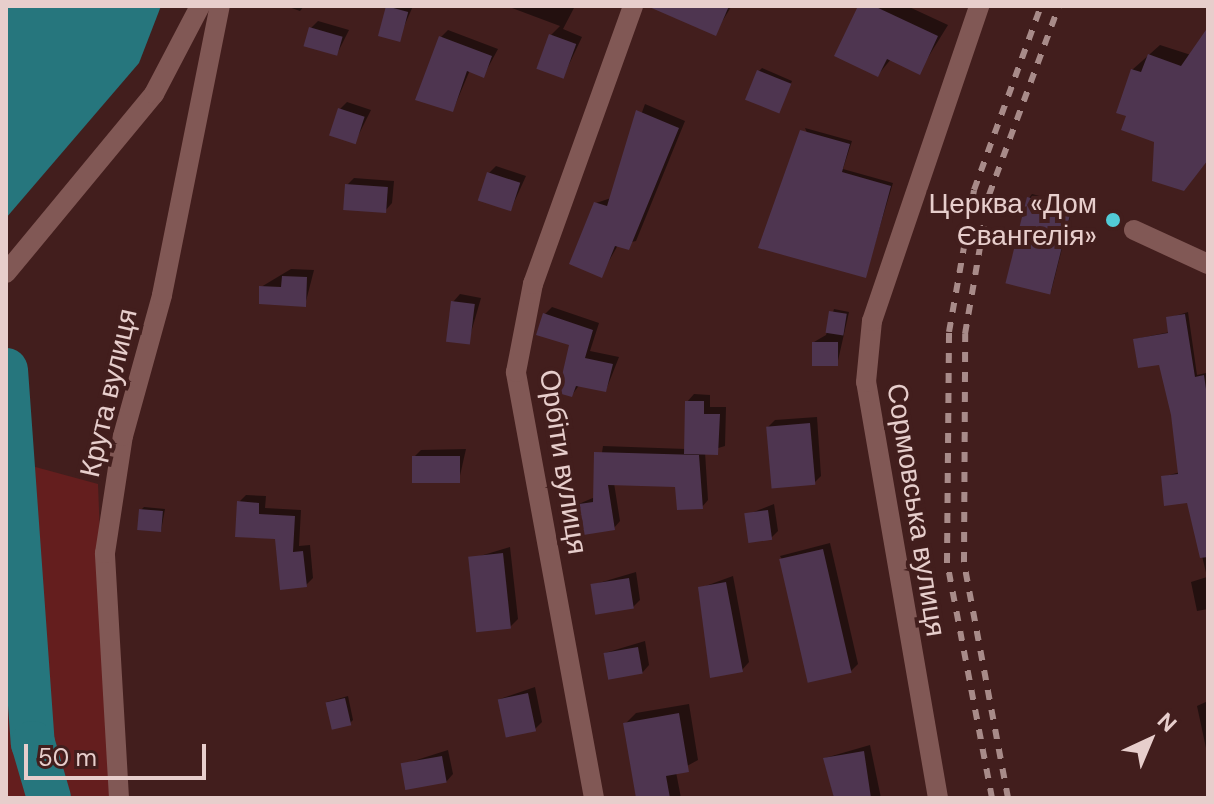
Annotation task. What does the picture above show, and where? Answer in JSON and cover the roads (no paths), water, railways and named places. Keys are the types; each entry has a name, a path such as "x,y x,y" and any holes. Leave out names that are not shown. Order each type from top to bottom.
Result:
{"street":[{"path":"6,273 154,94 200,6"},
{"name":"Крута вулиця","path":"119,798 105,553 123,436 162,295 220,6"},
{"name":"Орбіти вулиця","path":"594,798 516,372 533,284 633,6"},
{"name":"Сормовська вулиця","path":"938,798 866,382 872,321 979,6"},
{"path":"1134,230 1208,264"}],"water":[{"path":"6,6 161,6 139,63 6,218"}],"waterway":[{"path":"6,370 33,743 49,798"}],"railway":[{"path":"992,798 947,563 949,332 974,190 1041,6"},
{"path":"1008,798 964,562 965,334 989,195 1059,6"}],"place":[{"name":"Церква «Дом Євангелія»","path":"1113,220"}]}
